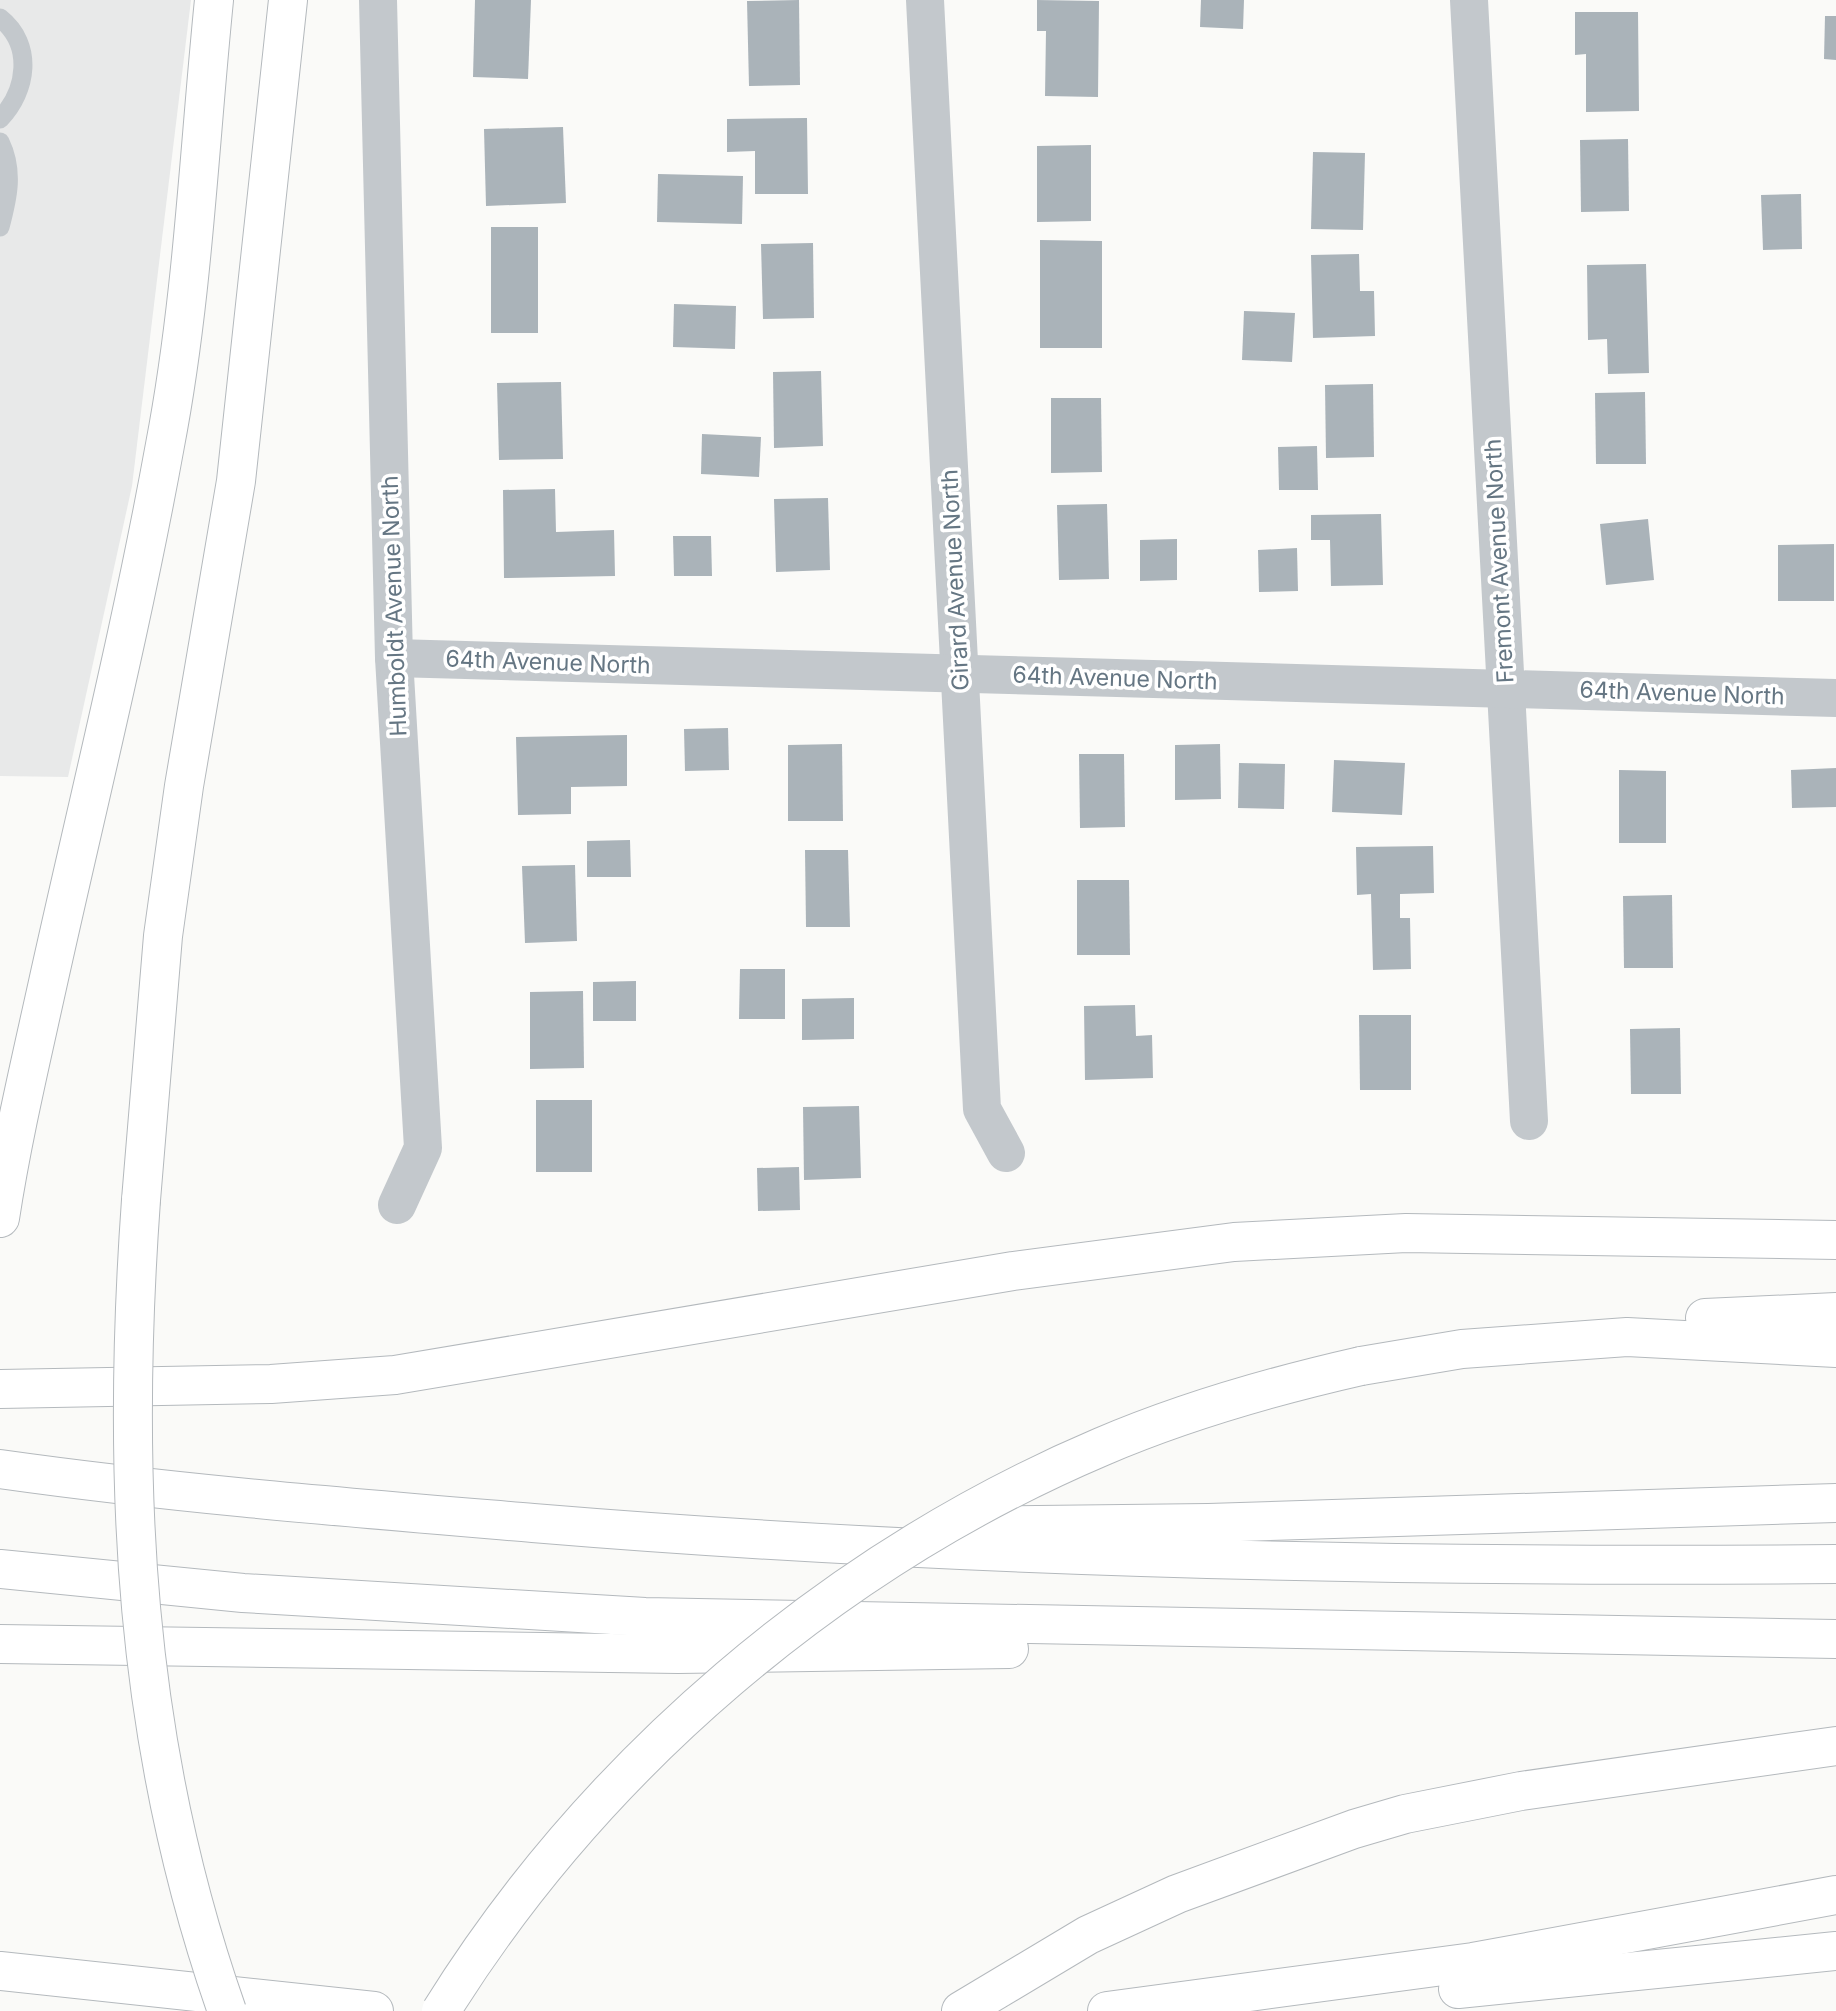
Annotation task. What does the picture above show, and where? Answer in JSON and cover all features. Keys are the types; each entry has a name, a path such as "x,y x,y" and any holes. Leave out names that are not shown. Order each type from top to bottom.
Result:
{"highway":[{"path":"1,1211 166,442 190,265 214,0"},
{"path":"227,2011 179,1852 162,1778 147,1687 136,1558 131,1417 133,1311 163,936 184,786 236,481 288,0"},
{"path":"0,1389 271,1384 395,1375 635,1337 1000,1273 1234,1242 1406,1233 1836,1240"},
{"path":"441,2011 487,1943 547,1864 614,1788 686,1716 838,1595 922,1540 1007,1493 1099,1447 1236,1399 1361,1366 1617,1326 1836,1312"},
{"path":"1462,1349 1627,1338 1836,1348"},
{"path":"0,1469 231,1498 800,1542 1302,1562 1836,1564"},
{"path":"532,1523 875,1526 1208,1523 1836,1503"},
{"path":"0,1569 243,1592 645,1617 1836,1639"},
{"path":"0,1644 678,1654 1688,1637"},
{"path":"961,2011 1064,1948 1132,1914 1307,1845 1405,1814 1521,1791 1836,1746"},
{"path":"1107,2011 1473,1962 1836,1895"},
{"path":"1226,2011 1836,1951"},
{"path":"0,1971 374,2011"}],"street":[{"name":"Humboldt Avenue North","path":"378,0 394,657 423,1148 397,1205"},
{"name":"Girard Avenue North","path":"925,0 982,1109 1006,1153"},
{"name":"Fremont Avenue North","path":"1469,0 1529,1121"},
{"name":"64th Avenue North","path":"394,657 1836,698"}],"lane":[{"path":"0,18 17,38 23,59 23,81 15,102 0,120"},
{"path":"0,142 6,154 10,188 0,227"}],"shaded area":[{"path":"0,0 191,0 132,486 68,777 0,776"}],"building":[{"path":"475,0 531,0 528,79 473,77"},
{"path":"799,0 800,85 749,86 747,1"},
{"path":"1037,0 1099,1 1098,97 1045,96 1046,31 1037,31"},
{"path":"1201,0 1244,0 1243,29 1200,27"},
{"path":"1575,12 1638,12 1639,111 1586,112 1586,54 1575,55"},
{"path":"1825,16 1836,16 1836,60 1824,59"},
{"path":"807,118 808,194 755,194 755,151 727,152 727,119"},
{"path":"563,127 566,203 486,206 484,129"},
{"path":"1628,139 1629,211 1581,212 1580,140"},
{"path":"1091,145 1091,221 1037,222 1037,146"},
{"path":"1313,152 1365,153 1363,230 1311,229"},
{"path":"658,174 743,176 742,224 657,222"},
{"path":"1801,194 1802,249 1763,250 1761,195"},
{"path":"491,227 538,227 538,333 491,333"},
{"path":"1040,240 1102,241 1102,348 1040,348"},
{"path":"813,243 814,318 763,319 761,244"},
{"path":"1359,254 1360,291 1374,291 1375,336 1313,338 1311,255"},
{"path":"1646,264 1649,373 1608,374 1607,339 1588,340 1587,265"},
{"path":"674,304 736,306 735,349 673,347"},
{"path":"1244,311 1295,313 1292,362 1242,360"},
{"path":"821,371 823,446 774,448 773,372"},
{"path":"561,382 563,459 499,460 497,383"},
{"path":"1373,384 1374,457 1326,458 1325,385"},
{"path":"1645,392 1646,464 1596,464 1595,393"},
{"path":"1051,398 1101,398 1102,472 1051,473"},
{"path":"702,434 761,437 759,477 701,474"},
{"path":"1317,446 1318,490 1279,490 1278,447"},
{"path":"555,489 556,532 614,530 615,576 504,578 503,490"},
{"path":"828,498 830,570 776,572 774,499"},
{"path":"1107,504 1109,579 1059,580 1057,505"},
{"path":"1381,514 1383,585 1331,586 1330,540 1311,540 1311,515"},
{"path":"1648,519 1654,580 1606,585 1600,524"},
{"path":"673,536 711,536 712,576 674,576"},
{"path":"1177,539 1177,580 1140,581 1140,540"},
{"path":"1834,544 1834,601 1778,601 1778,545"},
{"path":"1297,548 1298,591 1259,592 1258,550"},
{"path":"728,728 729,770 685,771 684,729"},
{"path":"627,735 627,786 571,787 571,814 518,815 516,737"},
{"path":"842,744 843,821 788,821 788,745"},
{"path":"1220,744 1221,799 1175,800 1175,745"},
{"path":"1079,754 1124,754 1125,827 1080,828"},
{"path":"1334,760 1405,763 1402,815 1332,812"},
{"path":"1239,763 1285,764 1284,809 1238,808"},
{"path":"1836,768 1836,807 1792,808 1791,770"},
{"path":"1619,770 1666,771 1666,843 1619,843"},
{"path":"630,840 631,877 587,877 587,841"},
{"path":"1433,846 1434,893 1400,894 1400,918 1410,918 1411,969 1373,970 1371,894 1357,895 1356,847"},
{"path":"805,850 848,850 850,927 806,927"},
{"path":"575,865 577,941 525,943 522,866"},
{"path":"1077,880 1129,880 1130,955 1077,955"},
{"path":"1672,895 1673,968 1624,968 1623,896"},
{"path":"740,969 785,969 785,1019 739,1019"},
{"path":"636,981 636,1021 593,1021 593,982"},
{"path":"583,991 584,1068 530,1069 530,992"},
{"path":"854,998 854,1039 802,1040 802,999"},
{"path":"1135,1005 1136,1036 1152,1035 1153,1078 1085,1080 1084,1006"},
{"path":"1359,1015 1411,1015 1411,1090 1360,1090"},
{"path":"1680,1028 1681,1094 1631,1094 1630,1029"},
{"path":"536,1100 592,1100 592,1172 536,1172"},
{"path":"859,1106 861,1178 804,1180 803,1107"},
{"path":"799,1167 800,1210 758,1211 757,1168"}]}
